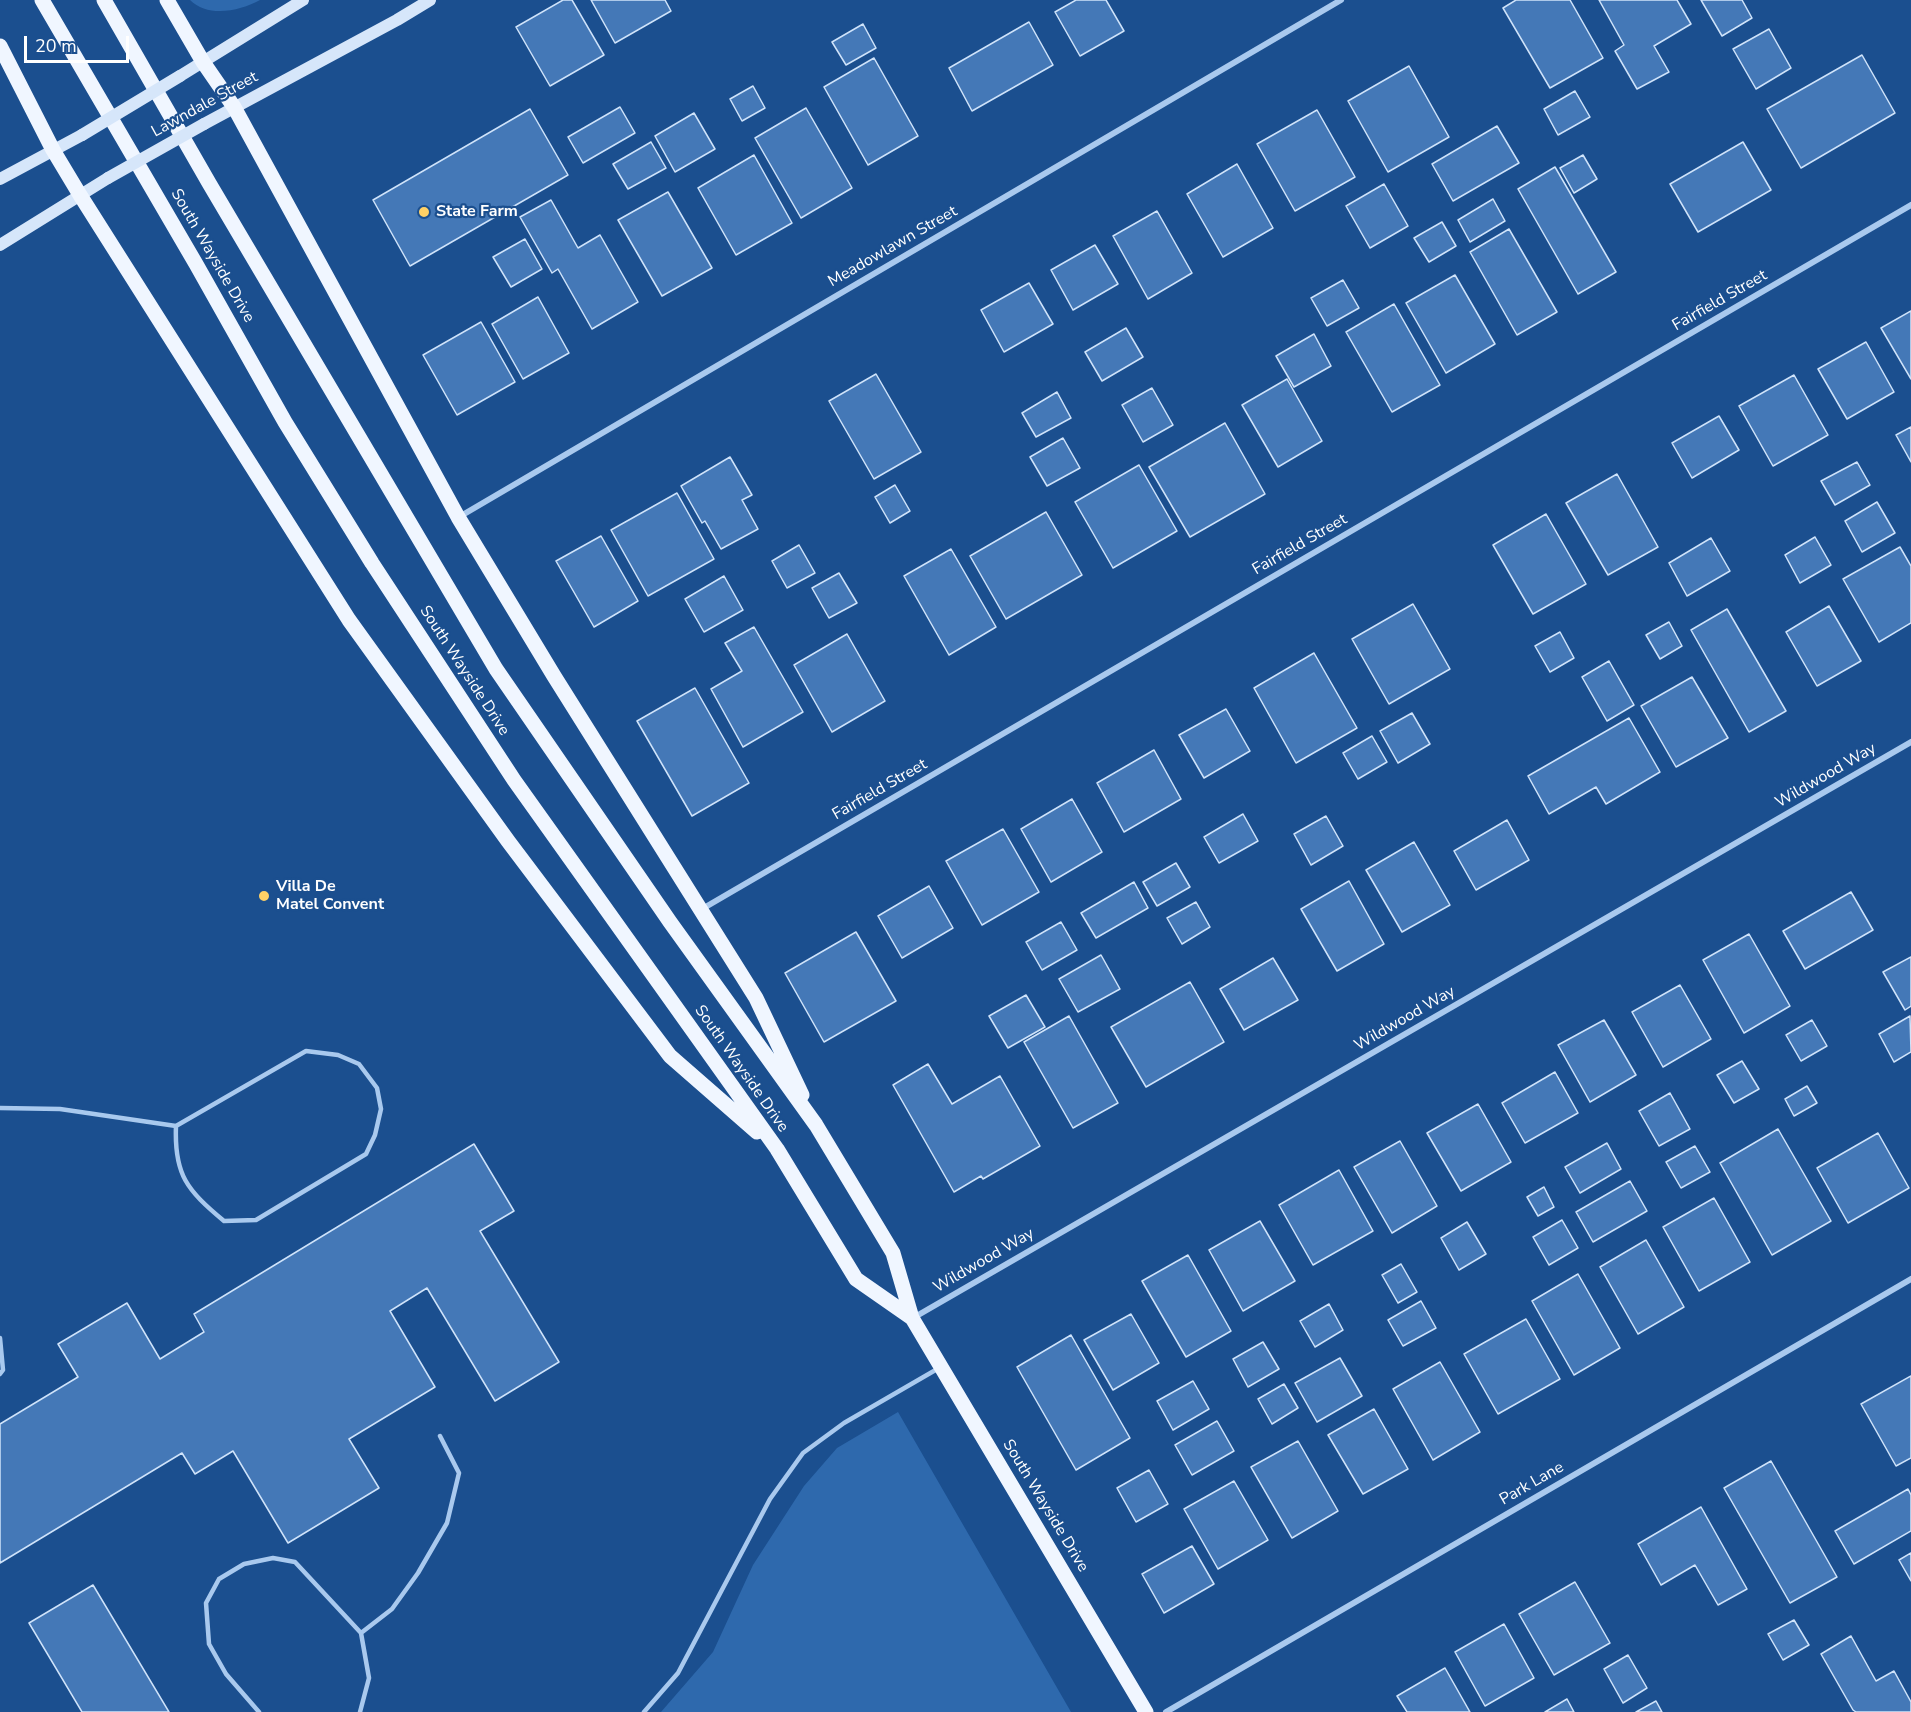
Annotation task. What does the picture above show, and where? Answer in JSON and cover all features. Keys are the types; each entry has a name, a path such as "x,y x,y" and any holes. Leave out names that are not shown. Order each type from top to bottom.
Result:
{"main road":[{"name":"South Wayside Drive","path":"42,0 285,422 372,563 514,780 777,1149 856,1279 912,1318"},
{"name":"South Wayside Drive","path":"104,0 215,193 496,669 703,969 816,1125 892,1253 912,1318 1146,1712"},
{"path":"167,0 203,62 234,107 458,517 554,676 756,998 816,1125"},
{"path":"0,179 81,135 303,0"},
{"name":"Lawndale Street","path":"0,245 108,178 430,0"},
{"path":"0,46 53,150 80,195 349,620 508,841 670,1056 777,1149"}],"street":[{"name":"Meadowlawn Street","path":"458,517 1341,0"},
{"name":"Fairfield Street","path":"702,909 1911,205"},
{"name":"Wildwood Way","path":"912,1318 1911,742"},
{"name":"Park Lane","path":"1166,1712 1911,1279"}],"lane":[{"path":"0,1108 60,1109 176,1126 306,1051 338,1055 359,1064 377,1088 381,1109 375,1135 366,1154 256,1220 224,1221 186,1184 175,1148 176,1126"},
{"path":"0,1338 3,1370 0,1374"},
{"path":"644,1712 678,1673 770,1498 803,1453 844,1423 941,1367"},
{"path":"361,1633 392,1609 418,1573 447,1523 459,1473 440,1436"},
{"path":"259,1712 226,1674 209,1644 206,1603 219,1579 244,1564 273,1558 295,1562 361,1633 369,1678 360,1712"}],"shaded area":[{"path":"190,0 260,0 234,10 215,11 197,6"},
{"path":"898,1412 1071,1712 661,1712 713,1652 753,1565 804,1486 837,1448"}],"building":[{"path":"563,0 572,0 604,55 550,86 516,27"},
{"path":"591,0 665,0 671,11 615,43"},
{"path":"1076,0 1106,0 1124,31 1080,56 1055,12"},
{"path":"1516,0 1570,0 1603,58 1550,88 1503,8"},
{"path":"1599,0 1677,0 1691,24 1654,46 1669,72 1637,89 1615,51 1624,45"},
{"path":"1701,0 1742,0 1752,18 1722,36"},
{"path":"1029,22 1053,65 972,111 949,68"},
{"path":"863,24 876,48 846,65 832,42"},
{"path":"1769,29 1791,68 1756,89 1733,49"},
{"path":"1862,55 1895,113 1801,168 1767,109"},
{"path":"874,58 918,136 868,165 824,87"},
{"path":"1409,66 1449,137 1388,172 1348,101"},
{"path":"753,86 765,108 742,121 730,99"},
{"path":"1575,91 1590,117 1558,135 1544,109"},
{"path":"620,107 635,133 583,163 568,137"},
{"path":"806,108 852,188 801,218 755,138"},
{"path":"530,109 568,175 410,266 373,200"},
{"path":"1317,110 1355,177 1295,211 1257,144"},
{"path":"694,113 715,149 675,172 655,136"},
{"path":"1497,126 1519,163 1453,201 1432,164"},
{"path":"651,142 666,168 628,189 613,164"},
{"path":"1743,142 1771,190 1698,232 1670,184"},
{"path":"754,155 792,223 736,255 698,188"},
{"path":"1583,155 1597,179 1574,193 1560,168"},
{"path":"1237,164 1273,228 1223,257 1187,194"},
{"path":"1555,167 1616,272 1578,294 1518,189"},
{"path":"1384,184 1408,226 1370,248 1346,206"},
{"path":"668,192 712,268 662,296 618,220"},
{"path":"1493,199 1505,221 1470,242 1458,220"},
{"path":"551,200 578,248 600,235 638,302 592,329 558,269 552,273 520,217"},
{"path":"1157,211 1192,273 1148,299 1113,236"},
{"path":"1442,222 1456,246 1429,262 1414,238"},
{"path":"1509,229 1557,312 1517,335 1470,252"},
{"path":"525,239 542,269 511,287 493,257"},
{"path":"1095,245 1118,284 1073,310 1051,270"},
{"path":"1455,275 1495,344 1446,373 1406,303"},
{"path":"1343,280 1359,308 1327,326 1311,298"},
{"path":"1029,283 1053,324 1004,352 981,310"},
{"path":"538,297 569,353 523,379 492,324"},
{"path":"1394,304 1440,385 1392,412 1346,332"},
{"path":"1911,311 1911,379 1881,328"},
{"path":"481,322 515,382 457,415 423,355"},
{"path":"1126,328 1143,357 1102,381 1085,352"},
{"path":"1314,334 1331,366 1294,387 1276,356"},
{"path":"1866,342 1894,392 1847,419 1818,369"},
{"path":"876,374 921,452 874,479 829,401"},
{"path":"1794,375 1828,435 1773,466 1739,406"},
{"path":"1287,379 1322,441 1278,467 1242,405"},
{"path":"1152,388 1173,425 1143,442 1122,405"},
{"path":"1057,392 1071,418 1036,437 1022,413"},
{"path":"1719,416 1739,450 1692,478 1672,443"},
{"path":"1225,423 1265,494 1190,537 1149,467"},
{"path":"1911,427 1911,462 1896,435"},
{"path":"1063,438 1080,468 1047,486 1030,457"},
{"path":"730,457 752,495 742,500 758,529 721,549 705,521 702,523 681,486"},
{"path":"1857,462 1870,485 1835,505 1821,481"},
{"path":"1139,465 1177,531 1113,568 1075,502"},
{"path":"1617,474 1658,547 1608,575 1566,503"},
{"path":"895,485 910,511 890,523 875,497"},
{"path":"677,493 714,559 648,596 611,530"},
{"path":"1877,502 1895,533 1862,552 1845,521"},
{"path":"1046,512 1082,575 1006,619 970,556"},
{"path":"1546,514 1586,584 1533,614 1493,545"},
{"path":"601,536 638,601 594,627 556,561"},
{"path":"1815,537 1831,565 1800,583 1785,555"},
{"path":"1711,538 1730,571 1687,596 1669,563"},
{"path":"799,545 815,573 787,588 772,561"},
{"path":"1900,547 1911,566 1911,623 1879,642 1843,579"},
{"path":"951,549 996,627 949,655 904,576"},
{"path":"839,573 857,603 829,618 812,588"},
{"path":"724,576 743,610 704,632 685,599"},
{"path":"1413,604 1450,669 1389,704 1352,639"},
{"path":"1829,606 1861,661 1817,686 1786,632"},
{"path":"1727,609 1786,711 1749,732 1691,630"},
{"path":"1669,622 1682,646 1660,659 1646,635"},
{"path":"754,627 803,712 743,747 711,689 742,671 725,643"},
{"path":"1560,632 1574,658 1550,672 1535,646"},
{"path":"847,634 885,701 832,732 794,665"},
{"path":"1314,653 1357,728 1296,763 1254,688"},
{"path":"1609,661 1634,705 1607,721 1582,677"},
{"path":"1692,677 1728,738 1676,767 1641,706"},
{"path":"695,688 749,783 692,816 637,721"},
{"path":"1226,709 1250,751 1204,778 1179,735"},
{"path":"1412,713 1430,744 1398,763 1380,731"},
{"path":"1629,718 1660,772 1606,804 1596,787 1549,814 1528,776"},
{"path":"1372,736 1387,762 1358,779 1343,753"},
{"path":"1154,750 1181,799 1124,832 1097,783"},
{"path":"1072,799 1102,852 1051,882 1021,829"},
{"path":"1243,814 1258,841 1219,863 1204,837"},
{"path":"1326,816 1343,846 1311,865 1294,834"},
{"path":"1507,820 1529,860 1476,890 1454,851"},
{"path":"1003,829 1039,892 982,925 946,861"},
{"path":"1414,842 1450,905 1402,932 1366,870"},
{"path":"1176,863 1190,887 1157,906 1143,882"},
{"path":"1349,881 1384,944 1337,971 1301,909"},
{"path":"1134,882 1148,908 1096,938 1081,913"},
{"path":"929,886 953,928 902,958 878,916"},
{"path":"1851,892 1873,930 1805,969 1783,931"},
{"path":"1196,902 1210,927 1182,944 1167,918"},
{"path":"1061,922 1077,950 1042,970 1026,942"},
{"path":"856,932 896,1001 824,1042 785,973"},
{"path":"1749,934 1790,1006 1744,1033 1703,960"},
{"path":"1101,955 1120,989 1078,1012 1059,979"},
{"path":"1911,957 1911,1006 1905,1010 1883,972"},
{"path":"1273,958 1298,1000 1244,1030 1220,989"},
{"path":"1190,982 1224,1042 1146,1087 1111,1027"},
{"path":"1680,985 1711,1039 1663,1067 1632,1012"},
{"path":"1026,995 1045,1027 1008,1048 989,1016"},
{"path":"1069,1016 1118,1103 1073,1128 1024,1042"},
{"path":"1910,1016 1911,1052 1894,1062 1879,1034"},
{"path":"1604,1020 1636,1075 1590,1102 1558,1045"},
{"path":"1812,1020 1827,1046 1801,1061 1786,1035"},
{"path":"1742,1061 1759,1089 1734,1103 1717,1075"},
{"path":"928,1064 952,1104 1000,1076 1040,1146 983,1179 981,1176 954,1192 893,1085"},
{"path":"1555,1072 1578,1113 1525,1143 1502,1103"},
{"path":"1807,1086 1817,1103 1794,1116 1785,1099"},
{"path":"1670,1093 1690,1129 1659,1146 1639,1111"},
{"path":"1478,1104 1511,1162 1461,1191 1427,1133"},
{"path":"1778,1129 1831,1221 1772,1255 1720,1163"},
{"path":"1878,1133 1909,1188 1848,1223 1817,1168"},
{"path":"1400,1141 1437,1206 1392,1233 1354,1167"},
{"path":"1607,1143 1621,1169 1580,1193 1565,1167"},
{"path":"474,1144 514,1211 480,1231 559,1362 495,1401 427,1288 390,1311 435,1387 349,1439 379,1488 288,1543 233,1451 195,1474 182,1453 0,1563 0,1424 78,1377 58,1344 127,1303 160,1359 204,1332 194,1314"},
{"path":"1695,1146 1710,1172 1681,1188 1666,1162"},
{"path":"1339,1170 1373,1231 1313,1265 1279,1205"},
{"path":"1630,1181 1647,1211 1593,1242 1576,1212"},
{"path":"1544,1187 1554,1207 1538,1216 1527,1197"},
{"path":"1714,1198 1750,1262 1699,1291 1663,1227"},
{"path":"1562,1220 1578,1248 1549,1265 1533,1237"},
{"path":"1260,1221 1295,1281 1243,1311 1209,1250"},
{"path":"1467,1222 1486,1254 1459,1270 1441,1238"},
{"path":"1646,1240 1684,1307 1638,1334 1600,1267"},
{"path":"1188,1255 1231,1331 1186,1357 1142,1281"},
{"path":"1401,1264 1417,1292 1398,1303 1382,1275"},
{"path":"1578,1274 1620,1348 1574,1375 1532,1301"},
{"path":"1421,1301 1436,1328 1403,1346 1388,1320"},
{"path":"1329,1304 1343,1330 1315,1347 1300,1321"},
{"path":"1131,1314 1159,1363 1113,1390 1084,1340"},
{"path":"1526,1319 1560,1379 1498,1414 1464,1354"},
{"path":"1071,1335 1130,1438 1076,1470 1017,1367"},
{"path":"1263,1342 1279,1369 1248,1387 1233,1359"},
{"path":"1340,1358 1362,1396 1317,1422 1295,1383"},
{"path":"1440,1362 1480,1432 1433,1460 1393,1389"},
{"path":"1911,1376 1911,1458 1896,1466 1861,1404"},
{"path":"1193,1381 1209,1409 1173,1430 1157,1401"},
{"path":"1284,1384 1298,1408 1272,1424 1258,1399"},
{"path":"1374,1409 1408,1469 1363,1494 1328,1435"},
{"path":"1217,1421 1234,1451 1192,1475 1175,1445"},
{"path":"1298,1441 1338,1511 1292,1538 1251,1467"},
{"path":"1771,1461 1837,1577 1790,1603 1724,1488"},
{"path":"1149,1470 1168,1504 1136,1522 1117,1488"},
{"path":"1234,1481 1268,1540 1218,1569 1184,1509"},
{"path":"1908,1489 1911,1495 1911,1531 1854,1564 1835,1531"},
{"path":"1701,1507 1747,1589 1718,1605 1695,1565 1661,1585 1638,1544"},
{"path":"1192,1546 1214,1584 1164,1613 1142,1574"},
{"path":"1911,1553 1911,1581 1899,1560"},
{"path":"1575,1582 1610,1643 1554,1675 1519,1614"},
{"path":"93,1585 169,1712 82,1712 29,1623"},
{"path":"1794,1620 1809,1645 1783,1660 1768,1634"},
{"path":"1504,1624 1534,1678 1485,1706 1455,1652"},
{"path":"1851,1636 1876,1681 1894,1671 1911,1702 1911,1712 1856,1712 1853,1710 1821,1654"},
{"path":"1628,1655 1647,1688 1623,1703 1604,1669"},
{"path":"1445,1668 1470,1712 1407,1712 1397,1696"},
{"path":"1567,1699 1574,1712 1545,1712"},
{"path":"1656,1701 1662,1712 1636,1712"}],"place":[{"name":"State Farm","path":"424,212"},
{"name":"Villa De Matel Convent","path":"264,896"}]}
